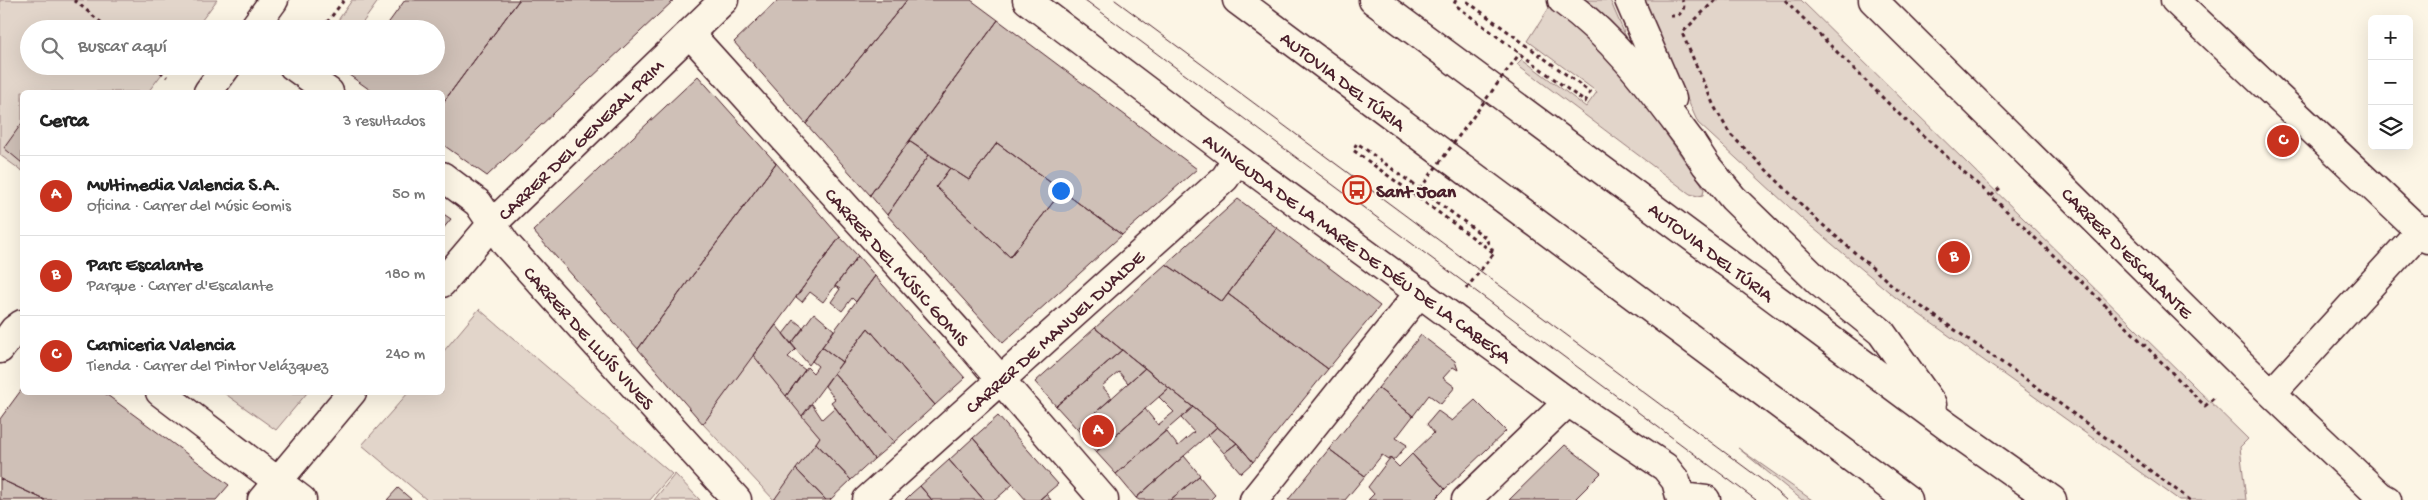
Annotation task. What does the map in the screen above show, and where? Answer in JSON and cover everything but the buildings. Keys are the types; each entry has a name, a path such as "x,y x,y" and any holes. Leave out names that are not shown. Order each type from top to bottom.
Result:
{"main road":[{"path":"260,20 274,0"},
{"name":"CARRER DEL GENERAL PRIM","path":"445,279 492,224 724,0"},
{"name":"AVINGUDA DE LA MARE DE DÉU DE LA CABEÇA","path":"1027,0 1237,159 1568,402 1665,467 1689,499"},
{"name":"AUTOVIA DEL TÚRIA","path":"1237,0 1898,495"},
{"name":"AUTOVIA DEL TÚRIA","path":"1373,0 1947,426 2052,500"},
{"path":"1562,0 1611,41 1644,79 1706,165 1733,198 1818,281 1881,332 1947,426"},
{"path":"1629,0 1691,142"},
{"name":"CARRER D'ESCALANTE","path":"1873,0 2272,393 2380,496 2387,500"},
{"path":"2175,0 2425,233 2272,393"},
{"name":"CARRER DEL MÚSIC GOMIS","path":"690,34 999,379 1104,500"},
{"path":"209,90 220,75"},
{"path":"305,75 326,90"},
{"name":"CARRER DE MANUEL DUALDE","path":"867,500 999,379 1225,178 1237,159"},
{"name":"CARRER DE LLUÍS VIVES","path":"445,178 478,203 506,244 738,500"},
{"path":"1254,500 1420,292"},
{"path":"0,349 14,330 20,326"},
{"path":"163,395 270,490 302,500"},
{"path":"270,490 349,395"},
{"path":"1466,500 1568,402"}],"path":[{"path":"74,0 98,20"},
{"path":"329,20 344,0"},
{"path":"1456,0 1454,4 1585,102 1590,92 1465,0"},
{"path":"1666,12 1675,17 1681,14 1684,8 1682,0"},
{"path":"1715,0 1682,33 1714,106 1730,134 1816,219 1899,291 2044,392 2190,500"},
{"path":"1785,0 1901,116 1991,196 2205,406 2215,397"},
{"path":"1420,189 1520,53"},
{"path":"1358,143 1485,236 1494,253 1353,150 1358,143"},
{"path":"1991,196 2000,188"},
{"path":"1447,312 1494,253"}],"shaded area":[{"path":"0,0 217,0 202,20 20,20 20,75 161,75 150,90 20,90 20,170 0,155"},
{"path":"352,0 379,0 365,20 338,20"},
{"path":"1584,0 1610,0 1626,37 1617,30"},
{"path":"1643,0 1801,0 2248,439 2240,447 2246,500 2179,500 1895,297 1800,217 1698,123"},
{"path":"1549,8 1594,43 1614,65 1701,183 1704,189 1703,195 1690,194 1517,64 1522,59 1586,107 1597,92 1528,41"},
{"path":"479,309 672,474 650,500 427,500 362,445 406,395 445,395 445,350"},
{"path":"753,355 820,437 774,500 703,424"},
{"path":"227,395 305,395 276,430"},
{"path":"1738,448 1812,500 1802,500"},
{"path":"675,474 700,500 654,500"}],"tram line":[{"path":"1085,0 1756,500"},
{"path":"1115,0 1766,483 1786,500"}],"place":[{"name":"Carniceria Valencia","path":"2283,141"},
{"name":"Sant Joan","path":"1357,190"},
{"name":"Parc Escalante","path":"1954,257"},
{"name":"Multimedia Valencia S.A.","path":"1098,431"}]}
